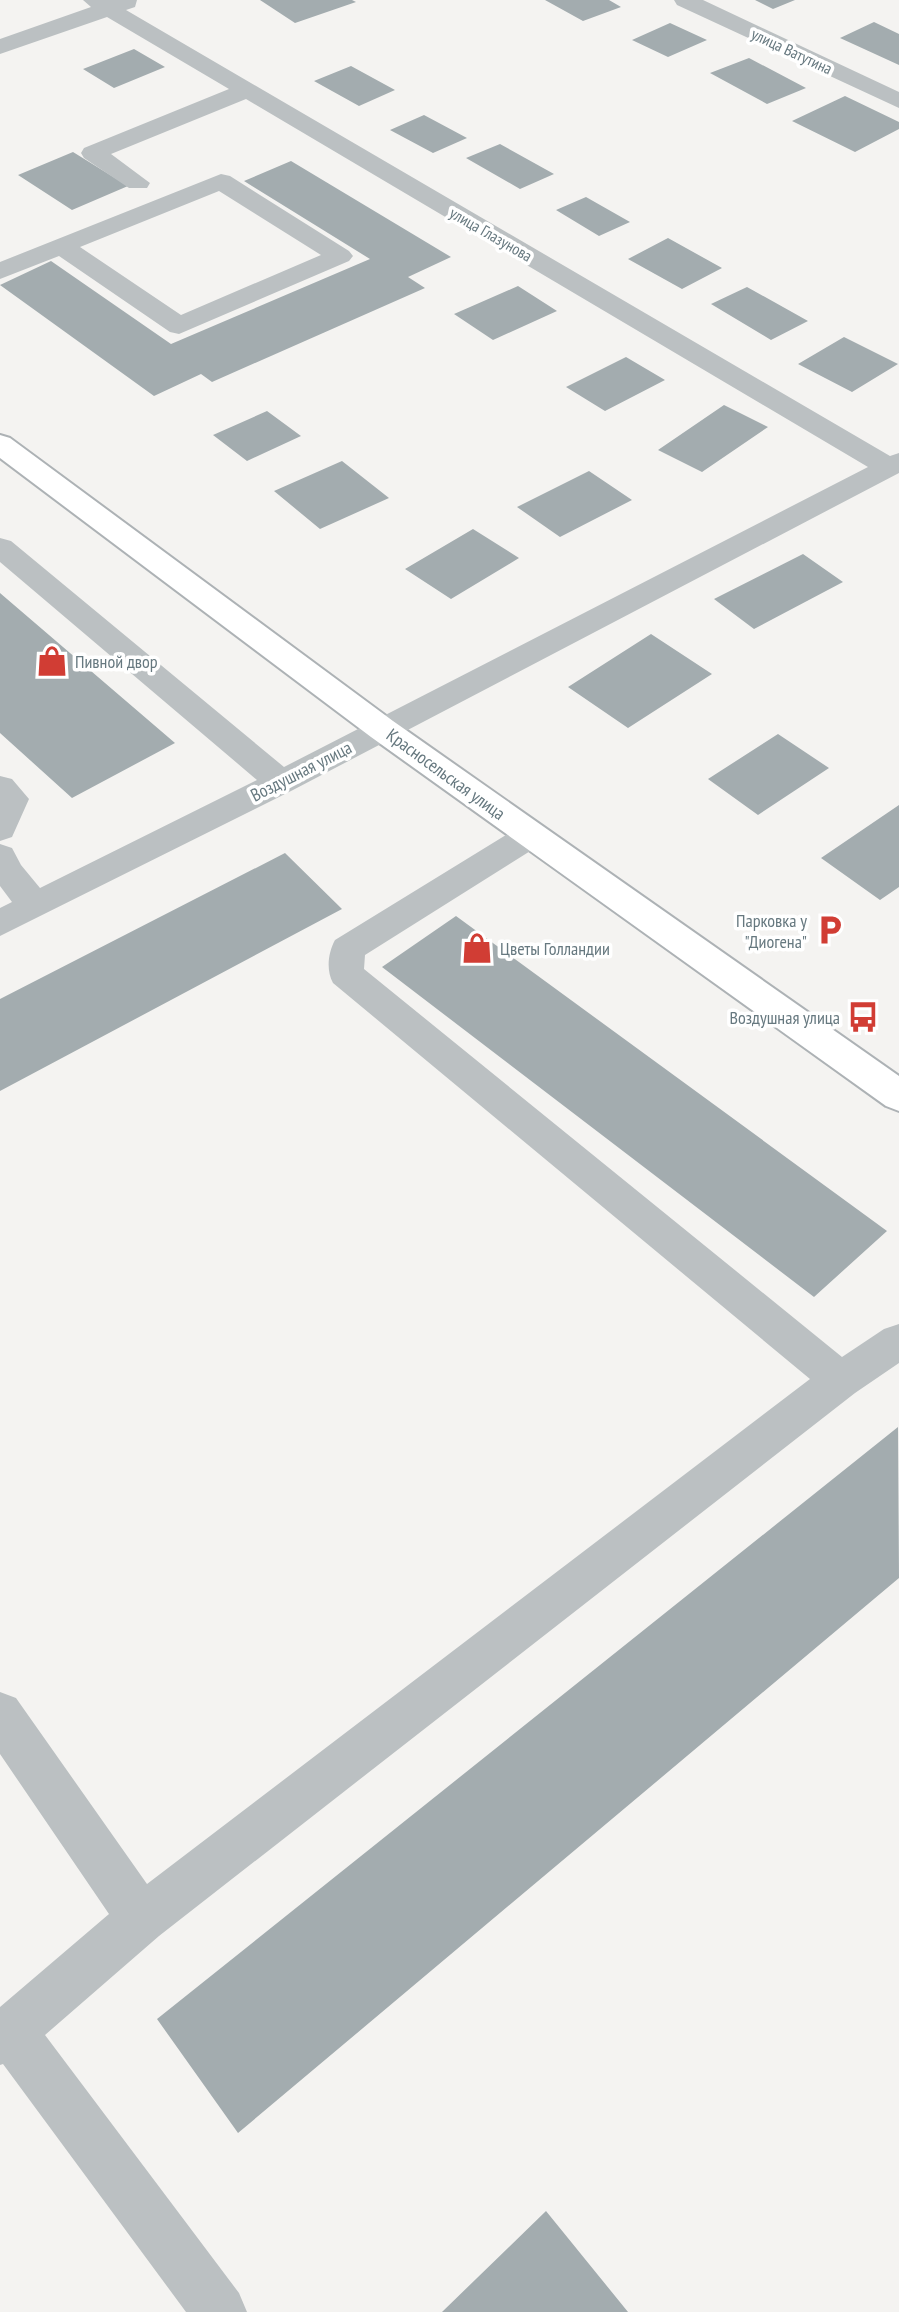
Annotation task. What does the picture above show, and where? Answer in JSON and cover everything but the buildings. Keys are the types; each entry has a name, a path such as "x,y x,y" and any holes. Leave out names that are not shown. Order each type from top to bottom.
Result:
{"main road":[{"name":"Красносельская улица","path":"0,444 382,729 899,1096"}],"street":[{"path":"0,47 101,4 134,0"},
{"name":"улица Ватутина","path":"685,0 899,101"},
{"name":"улица Глазунова","path":"101,4 894,465"},
{"path":"138,183 93,153 247,90"},
{"path":"0,271 61,246 221,181 341,256 179,326 61,246"},
{"name":"Воздушная улица","path":"0,923 281,782 894,465"},
{"path":"0,547 281,782"},
{"path":"0,788 12,799 0,830"},
{"path":"531,835 348,949 346,974 840,1380"},
{"path":"0,856 6,870 35,906"},
{"path":"220,2312 5,2035 142,1919 840,1380 896,1349"},
{"path":"0,1714 142,1919"}],"place":[{"name":"Пивной двор","path":"52,661"},
{"name":"Парковка у \"Диогена\"","path":"830,930"},
{"name":"Цветы Голландии","path":"477,948"},
{"name":"Воздушная улица","path":"863,1017"}]}
